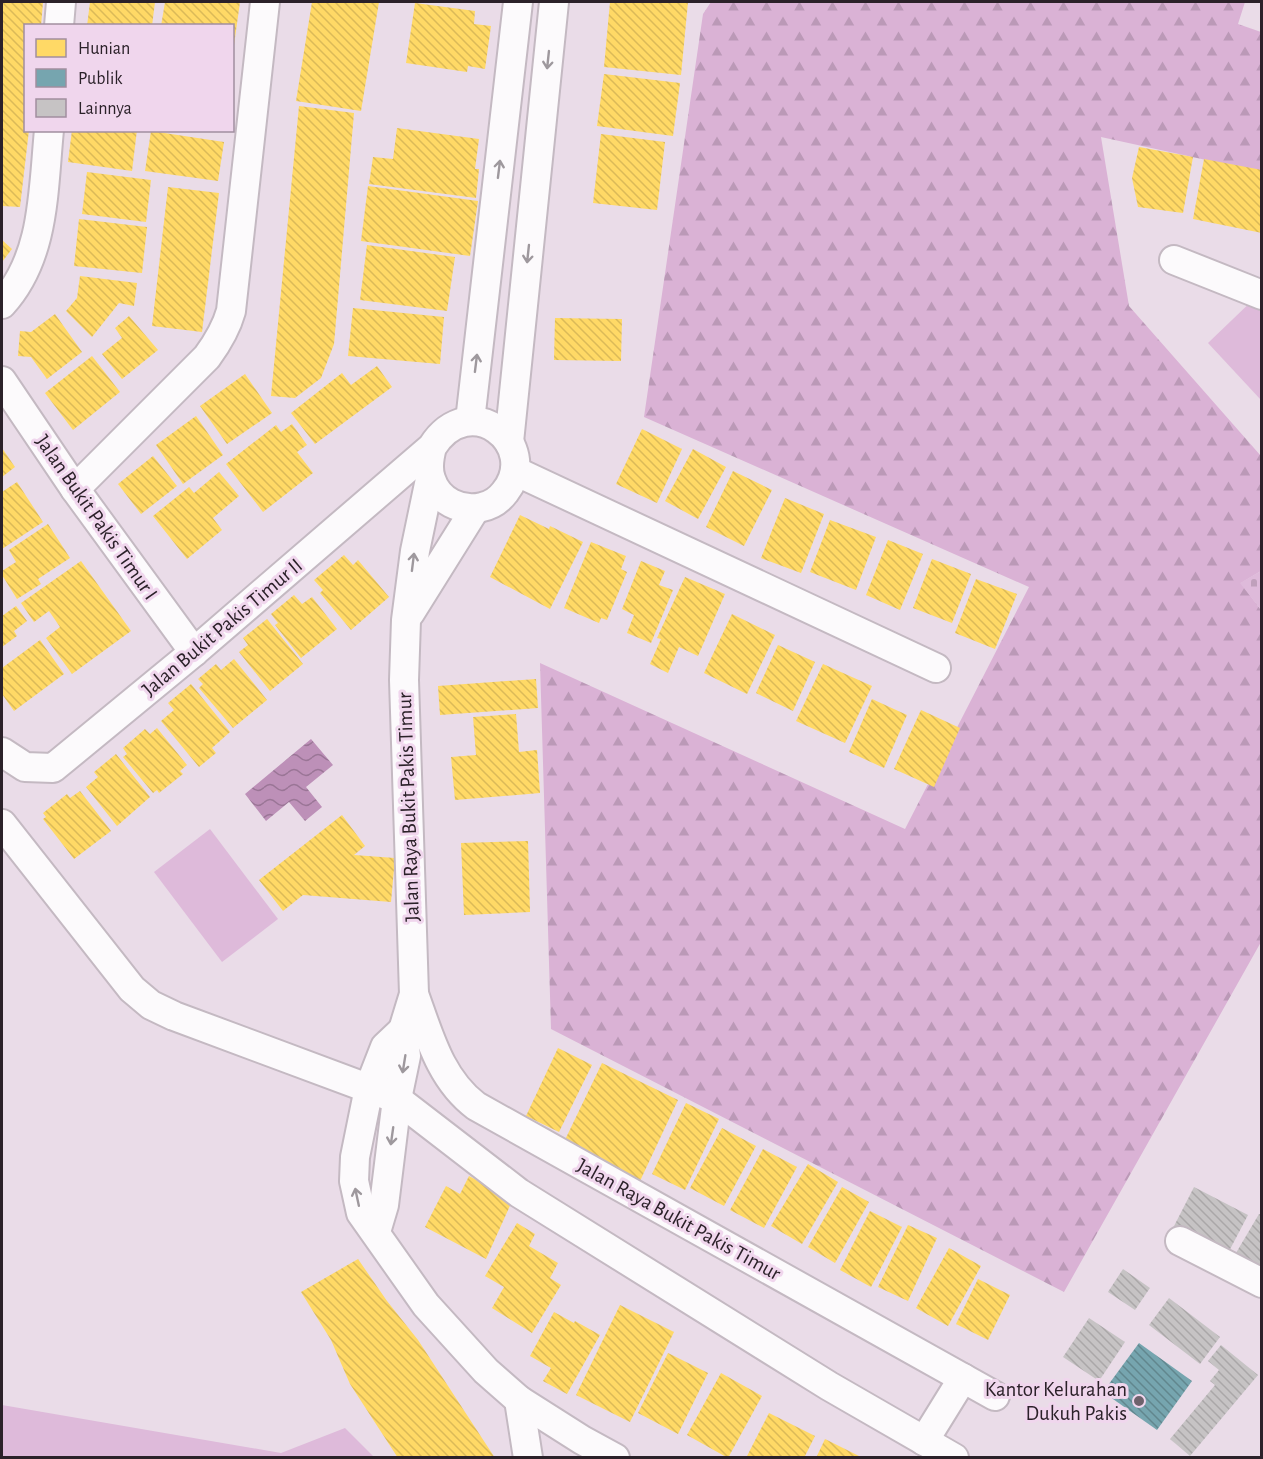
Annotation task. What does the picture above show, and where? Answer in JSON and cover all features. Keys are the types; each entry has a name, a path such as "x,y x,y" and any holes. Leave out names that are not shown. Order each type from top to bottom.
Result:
{"street":[{"path":"59,24 61,2"},
{"path":"75,489 207,357 227,324 231,311 265,2"},
{"path":"470,421 518,2"},
{"path":"509,442 554,2"},
{"path":"2,304 21,277 34,247 40,223 49,132"},
{"path":"1174,260 1262,295"},
{"name":"Jalan Bukit Pakis Timur I","path":"2,381 75,489 194,652"},
{"path":"470,421 485,423 499,430 509,442 515,456 515,471 511,485 501,497 489,505 475,509 460,507 447,501 437,492 430,479 428,463 432,447 438,437 458,423 470,421"},
{"name":"Jalan Bukit Pakis Timur II","path":"2,752 25,767 53,768 194,652 432,447"},
{"path":"515,471 936,668"},
{"name":"Jalan Raya Bukit Pakis Timur","path":"376,1232 384,1205 397,1098 406,1056 403,1030 414,994 404,680 406,620 415,551 430,479"},
{"name":"Jalan Raya Bukit Pakis Timur","path":"406,620 475,509"},
{"path":"2,824 132,989 152,1005 174,1016 397,1098 519,1193 830,1386 954,1458"},
{"name":"Jalan Raya Bukit Pakis Timur","path":"414,994 439,1060 462,1095 476,1106 996,1396"},
{"name":"Jalan Raya Bukit Pakis Timur","path":"403,1030 385,1047 369,1088 355,1157 354,1181 361,1213 426,1305 486,1371 578,1449 615,1458"},
{"path":"1180,1242 1262,1283"},
{"path":"924,1442 963,1378"},
{"path":"519,1400 528,1458"}],"green space":[{"path":"711,2 1245,2 1238,24 1261,32 1261,172 1101,137 1129,306 1261,456 1261,571 1241,583 1261,610 1261,942 1064,1292 551,1029 540,663 905,829 1029,587 644,417 703,14"},
{"path":"1257,296 1261,301 1261,400 1208,343"},
{"path":"1261,571 1261,610 1240,583"},
{"path":"210,829 278,919 222,962 154,872"},
{"path":"2,1405 281,1453 345,1428 374,1457 2,1457"}],"water":[{"path":"311,739 333,765 306,787 322,807 305,821 289,802 266,821 245,794"}],"building: Hunian":[{"path":"2,2 43,2 41,24 24,24 24,132 29,132 20,207 2,206"},
{"path":"90,2 155,2 152,24 87,24"},
{"path":"165,2 240,2 234,45 234,24 161,24"},
{"path":"312,2 379,2 361,111 296,101"},
{"path":"610,2 688,2 681,75 604,67"},
{"path":"415,3 475,11 474,24 491,26 485,69 468,66 467,72 406,63"},
{"path":"604,74 680,83 673,136 597,126"},
{"path":"299,106 354,113 334,344 321,378 295,398 271,396"},
{"path":"397,128 479,139 475,169 479,169 476,198 369,184 373,157 393,159"},
{"path":"72,132 137,132 132,171 68,162"},
{"path":"151,132 224,142 218,181 145,171"},
{"path":"601,134 665,142 657,210 593,203"},
{"path":"1139,147 1193,157 1183,213 1138,207 1132,178"},
{"path":"1204,159 1262,170 1262,233 1193,219"},
{"path":"87,172 151,180 146,222 82,214"},
{"path":"368,186 478,201 470,256 361,241"},
{"path":"168,187 219,193 202,332 152,326"},
{"path":"79,219 147,227 142,273 74,266"},
{"path":"2,240 12,249 2,262"},
{"path":"367,245 455,257 447,311 360,300"},
{"path":"80,276 137,283 134,306 119,303 92,337 66,311 77,298"},
{"path":"353,308 444,317 440,364 348,356"},
{"path":"55,314 82,352 47,379 31,357 18,356 20,331 31,332"},
{"path":"129,316 158,350 122,379 102,354 122,338 115,328"},
{"path":"555,318 622,319 621,361 554,360"},
{"path":"92,356 120,392 73,430 45,393"},
{"path":"377,366 392,387 315,444 291,413 342,373 351,385"},
{"path":"245,374 272,413 227,444 200,406"},
{"path":"196,416 223,455 183,484 156,445"},
{"path":"292,424 307,445 297,452 313,473 263,512 226,464 276,425 281,432"},
{"path":"642,429 682,449 657,503 616,484"},
{"path":"2,448 15,467 2,477"},
{"path":"693,449 726,467 698,519 665,501"},
{"path":"153,456 177,486 141,514 118,484"},
{"path":"733,471 772,490 744,546 706,527"},
{"path":"219,472 239,496 213,518 222,530 187,559 153,516 189,487 194,493"},
{"path":"17,482 43,522 2,549 2,492"},
{"path":"785,498 824,514 801,573 761,558"},
{"path":"520,515 583,542 550,609 490,577"},
{"path":"830,520 876,537 856,590 810,572"},
{"path":"48,524 70,558 38,579 41,584 17,599 2,575 2,571 16,562 9,550"},
{"path":"888,540 923,554 900,610 866,595"},
{"path":"591,542 626,556 621,569 627,572 607,620 601,618 599,623 564,608"},
{"path":"344,555 353,565 358,560 389,597 351,630 320,593 323,590 314,580"},
{"path":"932,559 971,574 952,623 913,608"},
{"path":"81,561 131,631 72,674 46,638 60,627 49,611 34,622 21,603"},
{"path":"641,561 665,571 659,585 673,590 651,643 627,633 634,615 622,609"},
{"path":"685,577 725,594 698,656 679,647 668,673 650,664 661,639 657,638"},
{"path":"976,579 1017,594 995,649 955,633"},
{"path":"294,595 302,604 312,597 337,629 301,658 275,625 278,623 271,614"},
{"path":"16,606 27,621 14,631 17,636 2,647 2,616"},
{"path":"732,614 775,635 747,694 704,673"},
{"path":"267,619 303,664 270,691 239,652 248,645 243,638"},
{"path":"40,640 64,674 14,711 2,694 2,668"},
{"path":"778,645 815,662 793,711 756,693"},
{"path":"234,659 267,700 233,728 199,688 203,684 198,679 216,664 221,670"},
{"path":"823,664 872,686 845,743 796,721"},
{"path":"536,679 538,708 440,715 438,686"},
{"path":"191,684 230,732 212,748 216,753 199,767 161,721 174,710 168,703"},
{"path":"872,699 907,715 884,768 849,752"},
{"path":"921,710 960,728 934,787 894,769"},
{"path":"516,714 519,752 537,750 540,793 455,800 451,757 476,755 473,717"},
{"path":"157,728 187,765 180,771 183,774 159,793 157,790 153,793 123,757 127,754 123,748 145,729 150,734"},
{"path":"116,754 150,797 117,826 86,787 98,777 94,772"},
{"path":"80,791 111,831 74,859 43,819 46,817 43,813 67,794 70,798"},
{"path":"342,815 365,846 354,855 395,858 391,902 303,895 283,911 259,880"},
{"path":"528,841 530,912 464,915 461,843"},
{"path":"558,1048 592,1065 559,1132 526,1116"},
{"path":"602,1063 678,1100 640,1181 563,1144"},
{"path":"686,1103 719,1119 685,1190 652,1174"},
{"path":"722,1128 756,1146 724,1206 690,1188"},
{"path":"763,1149 797,1167 764,1228 730,1210"},
{"path":"808,1164 838,1182 802,1244 771,1226"},
{"path":"469,1176 513,1199 486,1259 425,1227 446,1186 460,1194"},
{"path":"842,1187 869,1202 835,1263 808,1247"},
{"path":"870,1211 902,1227 871,1287 840,1270"},
{"path":"517,1223 535,1234 529,1246 558,1263 550,1278 561,1285 532,1333 492,1308 504,1287 485,1276"},
{"path":"908,1225 937,1238 908,1301 878,1287"},
{"path":"949,1248 981,1266 948,1326 916,1308"},
{"path":"358,1259 418,1340 495,1458 398,1458 350,1384 331,1340 301,1292"},
{"path":"978,1279 1010,1295 988,1340 956,1324"},
{"path":"620,1305 674,1332 630,1422 576,1395"},
{"path":"554,1312 600,1335 567,1394 543,1381 551,1368 530,1356"},
{"path":"668,1353 708,1373 678,1434 638,1413"},
{"path":"721,1373 762,1396 728,1458 687,1435"},
{"path":"769,1413 815,1436 804,1458 746,1458"},
{"path":"825,1439 863,1458 816,1458"}],"building: Publik":[{"path":"1139,1343 1192,1381 1157,1430 1103,1392"}],"building: Lainnya":[{"path":"1194,1187 1248,1215 1226,1257 1173,1228"},
{"path":"1259,1214 1262,1215 1262,1275 1233,1258"},
{"path":"1123,1269 1150,1288 1135,1310 1108,1292"},
{"path":"1169,1298 1220,1337 1200,1364 1149,1325"},
{"path":"1089,1318 1125,1342 1099,1381 1063,1357"},
{"path":"1221,1345 1258,1375 1190,1456 1170,1439 1215,1385 1210,1381 1219,1370 1208,1361"}],"place":[{"name":"Kantor Kelurahan Dukuh Pakis","path":"1139,1401"}]}
